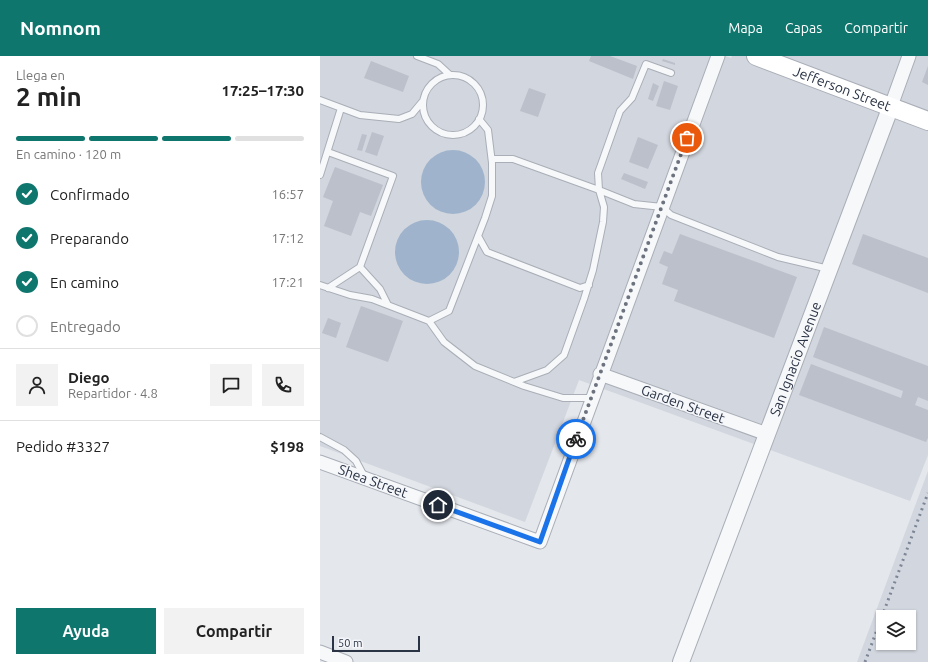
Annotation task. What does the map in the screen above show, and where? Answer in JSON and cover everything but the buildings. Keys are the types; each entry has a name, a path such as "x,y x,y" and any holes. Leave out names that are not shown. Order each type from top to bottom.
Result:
{"main road":[{"name":"Jefferson Street","path":"756,56 928,121"}],"street":[{"path":"592,398 718,56"},
{"name":"San Ignacio Avenue","path":"681,662 909,56"},
{"name":"Garden Street","path":"600,374 767,434"},
{"name":"Shea Street","path":"320,462 540,542 592,398"},
{"path":"320,652 346,662"}],"lane":[{"path":"417,56 438,64 450,75"},
{"path":"514,382 547,370 564,355 589,285 603,222 604,207 598,173 618,116 620,111 632,98 646,64 671,73"},
{"path":"450,75 460,76 469,80 476,86 481,95 483,104 482,114 471,130 453,136 443,134 434,129 427,122 423,112 422,102 425,92 431,84 440,78 450,75"},
{"path":"320,100 360,115 399,119 412,114 422,102"},
{"path":"320,175 341,108"},
{"path":"430,320 449,311 492,196 492,158 488,130 479,120"},
{"path":"328,152 393,176 360,267 328,288"},
{"path":"492,158 513,159 600,190 634,204 662,207 671,215 778,257 797,263 829,269"},
{"path":"478,236 487,252 580,288 589,285"},
{"path":"360,267 380,290 388,305"},
{"path":"320,285 350,295 372,299 430,320 444,342 475,366 514,382 564,398 592,398"},
{"path":"320,437 344,450 356,461 365,478"}],"shaded area":[{"path":"320,56 725,56 731,58 732,56 928,56 928,455 910,501 579,380 525,522 320,446"},
{"path":"928,471 928,662 857,662 876,611 876,650 916,650 916,610 876,610"}],"water":[{"path":"453,150 465,152 476,159 483,170 485,182 483,194 476,205 465,212 453,214 441,212 430,205 423,194 421,182 423,170 430,159 441,152"},
{"path":"427,220 439,222 450,229 457,240 459,252 457,264 450,275 439,282 427,284 415,282 404,275 397,264 395,252 397,240 404,229 415,222"}],"railway":[{"path":"865,662 928,493"}],"way so far":[{"path":"576,439 687,138"}],"route":[{"path":"438,505 540,542 576,439"}]}
